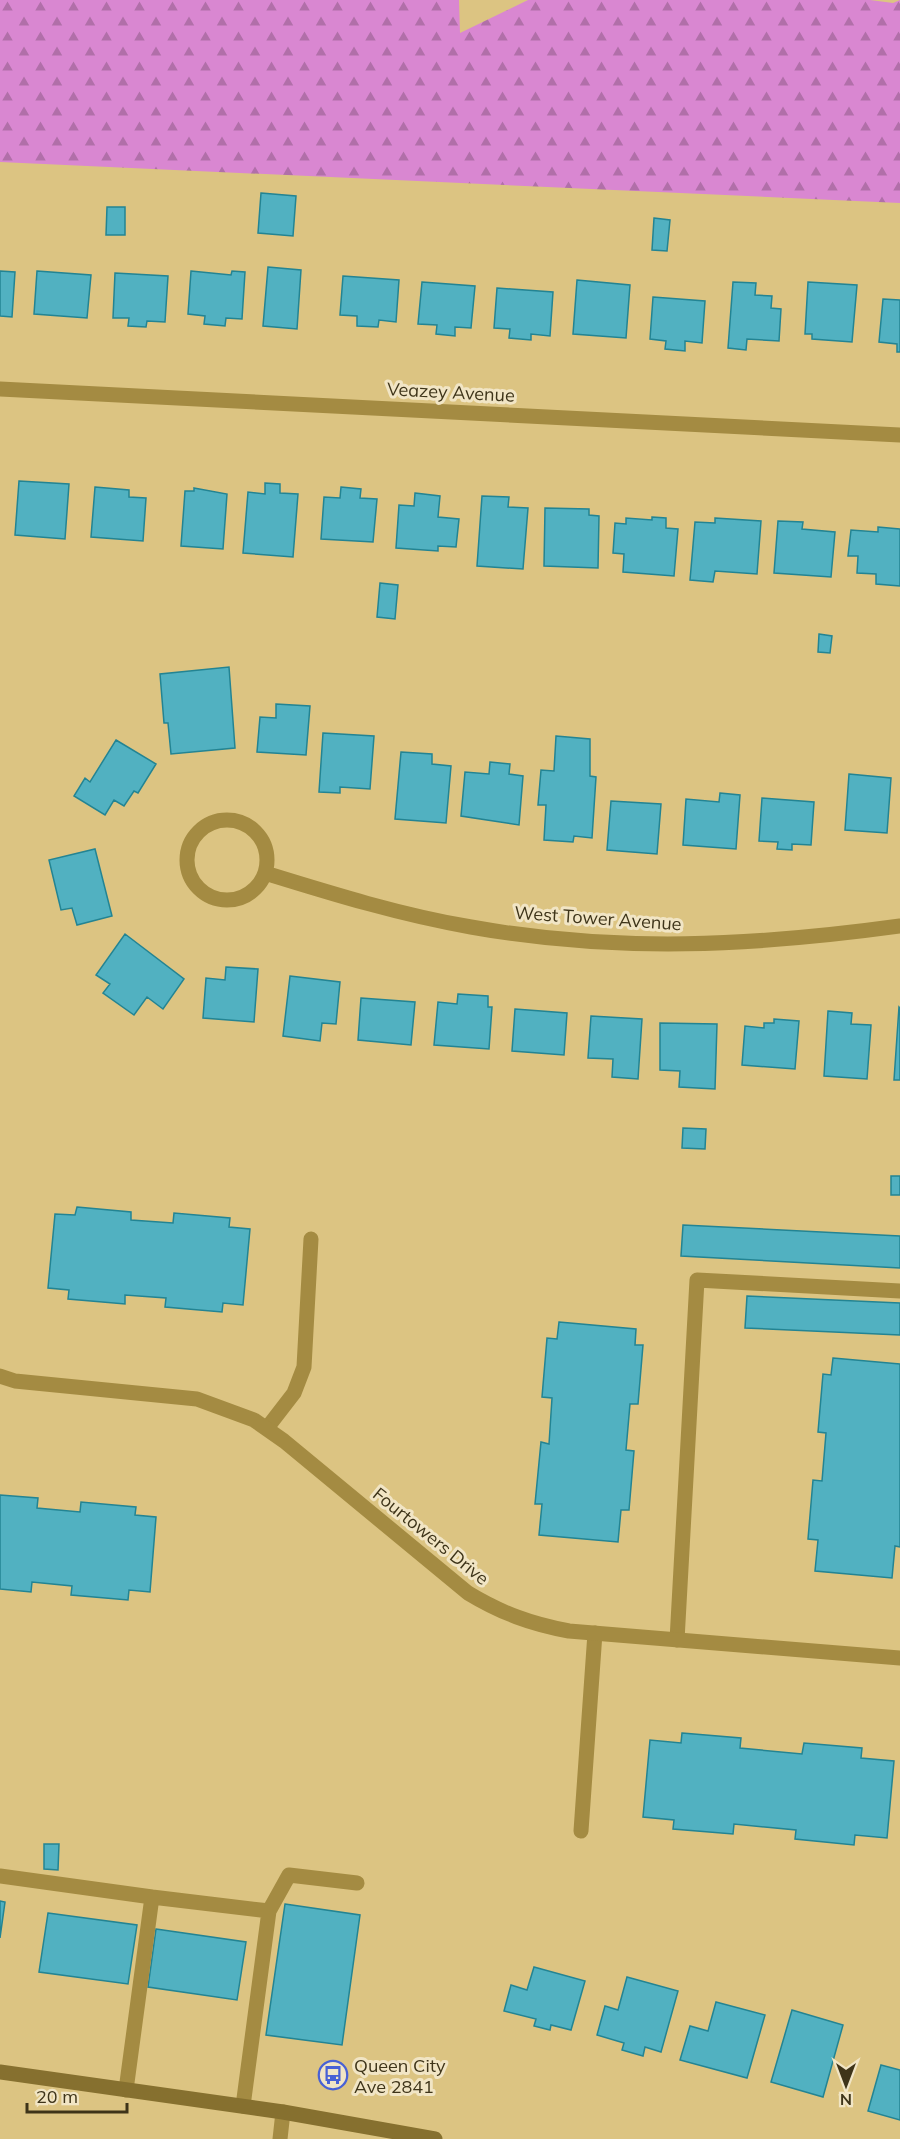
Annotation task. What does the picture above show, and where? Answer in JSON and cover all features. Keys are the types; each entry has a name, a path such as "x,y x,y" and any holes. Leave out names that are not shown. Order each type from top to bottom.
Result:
{"main road":[{"path":"0,2072 283,2112 435,2139"}],"street":[{"name":"Veazey Avenue","path":"0,389 900,435"},
{"path":"222,820 235,821 258,835 264,846 265,873 259,884 249,893 237,899 218,898 200,890 192,880 187,868 190,842 209,824 222,820"},
{"name":"West Tower Avenue","path":"265,873 355,901 459,925 563,939 655,944 747,943 809,938 900,926"},
{"path":"267,1428 294,1393 304,1366 311,1239"},
{"path":"677,1640 697,1280 900,1291"},
{"name":"Fourtowers Drive","path":"0,1376 15,1381 197,1400 232,1410 267,1428 468,1593 499,1612 534,1625 595,1633 900,1658"},
{"path":"581,1831 595,1633"},
{"path":"243,2106 269,1911 289,1875 357,1883"},
{"path":"0,1876 269,1911"},
{"path":"126,2090 152,1897"},
{"path":"280,2139 283,2112"}],"green space":[{"path":"0,0 459,0 460,33 528,0 870,0 893,3 900,0 900,203 0,162"}],"building":[{"path":"261,193 296,196 293,236 258,233"},
{"path":"107,207 125,207 125,235 106,235"},
{"path":"654,218 670,220 667,251 652,250"},
{"path":"268,267 301,270 297,329 263,326"},
{"path":"0,271 15,272 12,317 0,316"},
{"path":"37,271 91,275 87,318 34,314"},
{"path":"191,271 231,275 232,271 245,272 242,319 226,318 225,326 204,324 205,316 188,314"},
{"path":"115,273 168,276 165,322 147,321 146,327 128,326 129,318 113,318"},
{"path":"343,276 399,280 396,322 379,320 378,327 357,326 357,316 340,315"},
{"path":"577,280 630,285 626,338 573,334"},
{"path":"422,282 475,286 471,328 455,327 455,336 436,334 437,325 418,324"},
{"path":"733,282 756,283 755,295 772,296 771,308 781,309 779,341 747,339 746,350 728,348"},
{"path":"808,282 857,285 852,342 812,339 812,334 805,334"},
{"path":"497,288 553,292 550,336 531,334 531,340 509,338 510,329 494,328"},
{"path":"653,297 705,301 702,343 685,341 685,351 665,349 666,341 650,339"},
{"path":"883,299 900,300 900,352 897,352 897,344 879,342"},
{"path":"19,481 69,484 65,539 15,535"},
{"path":"265,483 280,484 280,493 298,494 293,557 243,553 248,492 265,494"},
{"path":"95,487 129,490 129,497 146,498 143,541 91,537"},
{"path":"341,487 361,489 360,498 377,499 373,542 321,539 324,497 340,498"},
{"path":"194,488 227,494 223,549 181,546 185,491 194,491"},
{"path":"415,493 440,496 438,517 459,519 456,547 438,546 438,551 396,548 399,505 414,506"},
{"path":"482,496 509,497 508,507 528,508 523,569 477,566"},
{"path":"545,508 589,509 589,515 599,516 598,568 544,566"},
{"path":"652,517 666,518 666,528 678,529 674,576 623,572 624,554 613,553 615,523 626,524 626,518 652,520"},
{"path":"715,518 761,521 757,574 715,571 713,582 690,580 695,522 715,523"},
{"path":"778,521 803,522 802,529 835,532 831,577 774,573"},
{"path":"878,527 900,529 900,586 876,584 876,574 857,573 858,556 848,556 851,530 878,532"},
{"path":"380,583 398,585 395,619 377,617"},
{"path":"819,634 832,636 830,653 818,652"},
{"path":"229,667 235,748 171,754 168,723 164,723 160,674"},
{"path":"276,704 310,706 306,755 257,752 260,717 276,718"},
{"path":"323,733 374,736 370,789 340,787 340,793 319,792"},
{"path":"556,736 590,739 590,776 596,777 592,838 574,836 573,842 544,840 546,805 538,805 541,770 554,771"},
{"path":"116,740 156,764 138,793 134,791 124,806 114,800 105,815 74,796 85,778 90,782"},
{"path":"401,752 432,754 432,764 451,766 446,823 395,819"},
{"path":"490,762 510,764 509,774 523,776 519,825 461,816 465,772 489,774"},
{"path":"849,774 891,778 887,833 845,830"},
{"path":"720,793 740,795 736,849 683,845 686,799 719,802"},
{"path":"762,798 814,802 811,845 792,844 792,850 777,849 778,842 759,841"},
{"path":"611,801 661,804 657,854 607,850"},
{"path":"95,849 112,916 77,925 72,908 61,910 49,860"},
{"path":"125,934 184,979 163,1009 147,997 134,1015 103,993 110,984 96,975"},
{"path":"226,967 258,969 254,1022 203,1018 206,978 225,980"},
{"path":"290,976 340,982 336,1024 322,1023 320,1041 283,1036"},
{"path":"458,994 488,996 488,1007 492,1007 489,1049 434,1045 438,1002 457,1004"},
{"path":"361,998 415,1002 411,1045 358,1040"},
{"path":"899,1007 900,1080 894,1080"},
{"path":"515,1009 567,1013 564,1055 512,1051"},
{"path":"828,1011 852,1013 851,1024 871,1025 867,1079 824,1076"},
{"path":"591,1016 642,1019 638,1079 612,1077 613,1059 588,1058"},
{"path":"774,1019 799,1021 795,1069 742,1065 745,1026 764,1028 764,1023 774,1023"},
{"path":"660,1023 717,1024 715,1089 679,1087 680,1071 660,1070"},
{"path":"683,1128 706,1129 705,1149 682,1148"},
{"path":"891,1176 900,1176 900,1195 891,1195"},
{"path":"77,1207 131,1212 131,1220 173,1223 174,1213 230,1218 229,1227 250,1229 243,1305 223,1303 222,1312 165,1307 166,1298 125,1295 125,1304 68,1299 69,1290 48,1288 55,1214 75,1215"},
{"path":"683,1225 900,1236 900,1268 681,1256"},
{"path":"747,1296 900,1303 900,1335 745,1328"},
{"path":"559,1322 636,1329 635,1345 643,1345 638,1404 630,1404 626,1450 634,1451 629,1510 621,1510 618,1542 539,1535 542,1504 535,1504 541,1442 549,1444 552,1398 542,1397 547,1338 557,1339"},
{"path":"833,1358 900,1364 900,1547 895,1546 892,1578 815,1571 818,1540 808,1539 813,1480 822,1481 826,1433 818,1432 823,1374 831,1375"},
{"path":"0,1495 38,1498 37,1508 80,1512 81,1502 136,1507 135,1515 156,1517 150,1592 129,1590 128,1600 71,1595 72,1586 32,1582 31,1592 0,1589"},
{"path":"682,1733 741,1738 740,1748 802,1754 804,1743 862,1748 861,1758 894,1761 887,1838 855,1835 854,1845 795,1839 796,1830 734,1824 733,1834 673,1829 674,1820 643,1817 650,1740 681,1743"},
{"path":"44,1844 59,1844 58,1870 44,1869"},
{"path":"0,1901 5,1902 0,1938"},
{"path":"285,1904 360,1915 342,2045 266,2035"},
{"path":"48,1913 137,1925 128,1984 39,1972"},
{"path":"156,1929 246,1942 237,2000 148,1987"},
{"path":"534,1967 585,1981 571,2030 551,2025 550,2030 534,2026 536,2019 504,2011 511,1985 527,1990"},
{"path":"627,1977 678,1991 661,2052 645,2047 643,2056 622,2050 624,2043 597,2035 605,2006 618,2010"},
{"path":"716,2002 765,2015 747,2078 680,2060 690,2026 708,2031"},
{"path":"792,2010 843,2025 823,2097 771,2082"},
{"path":"881,2065 900,2070 900,2120 868,2111"}],"place":[{"name":"Queen City Ave 2841","path":"333,2075"}]}
